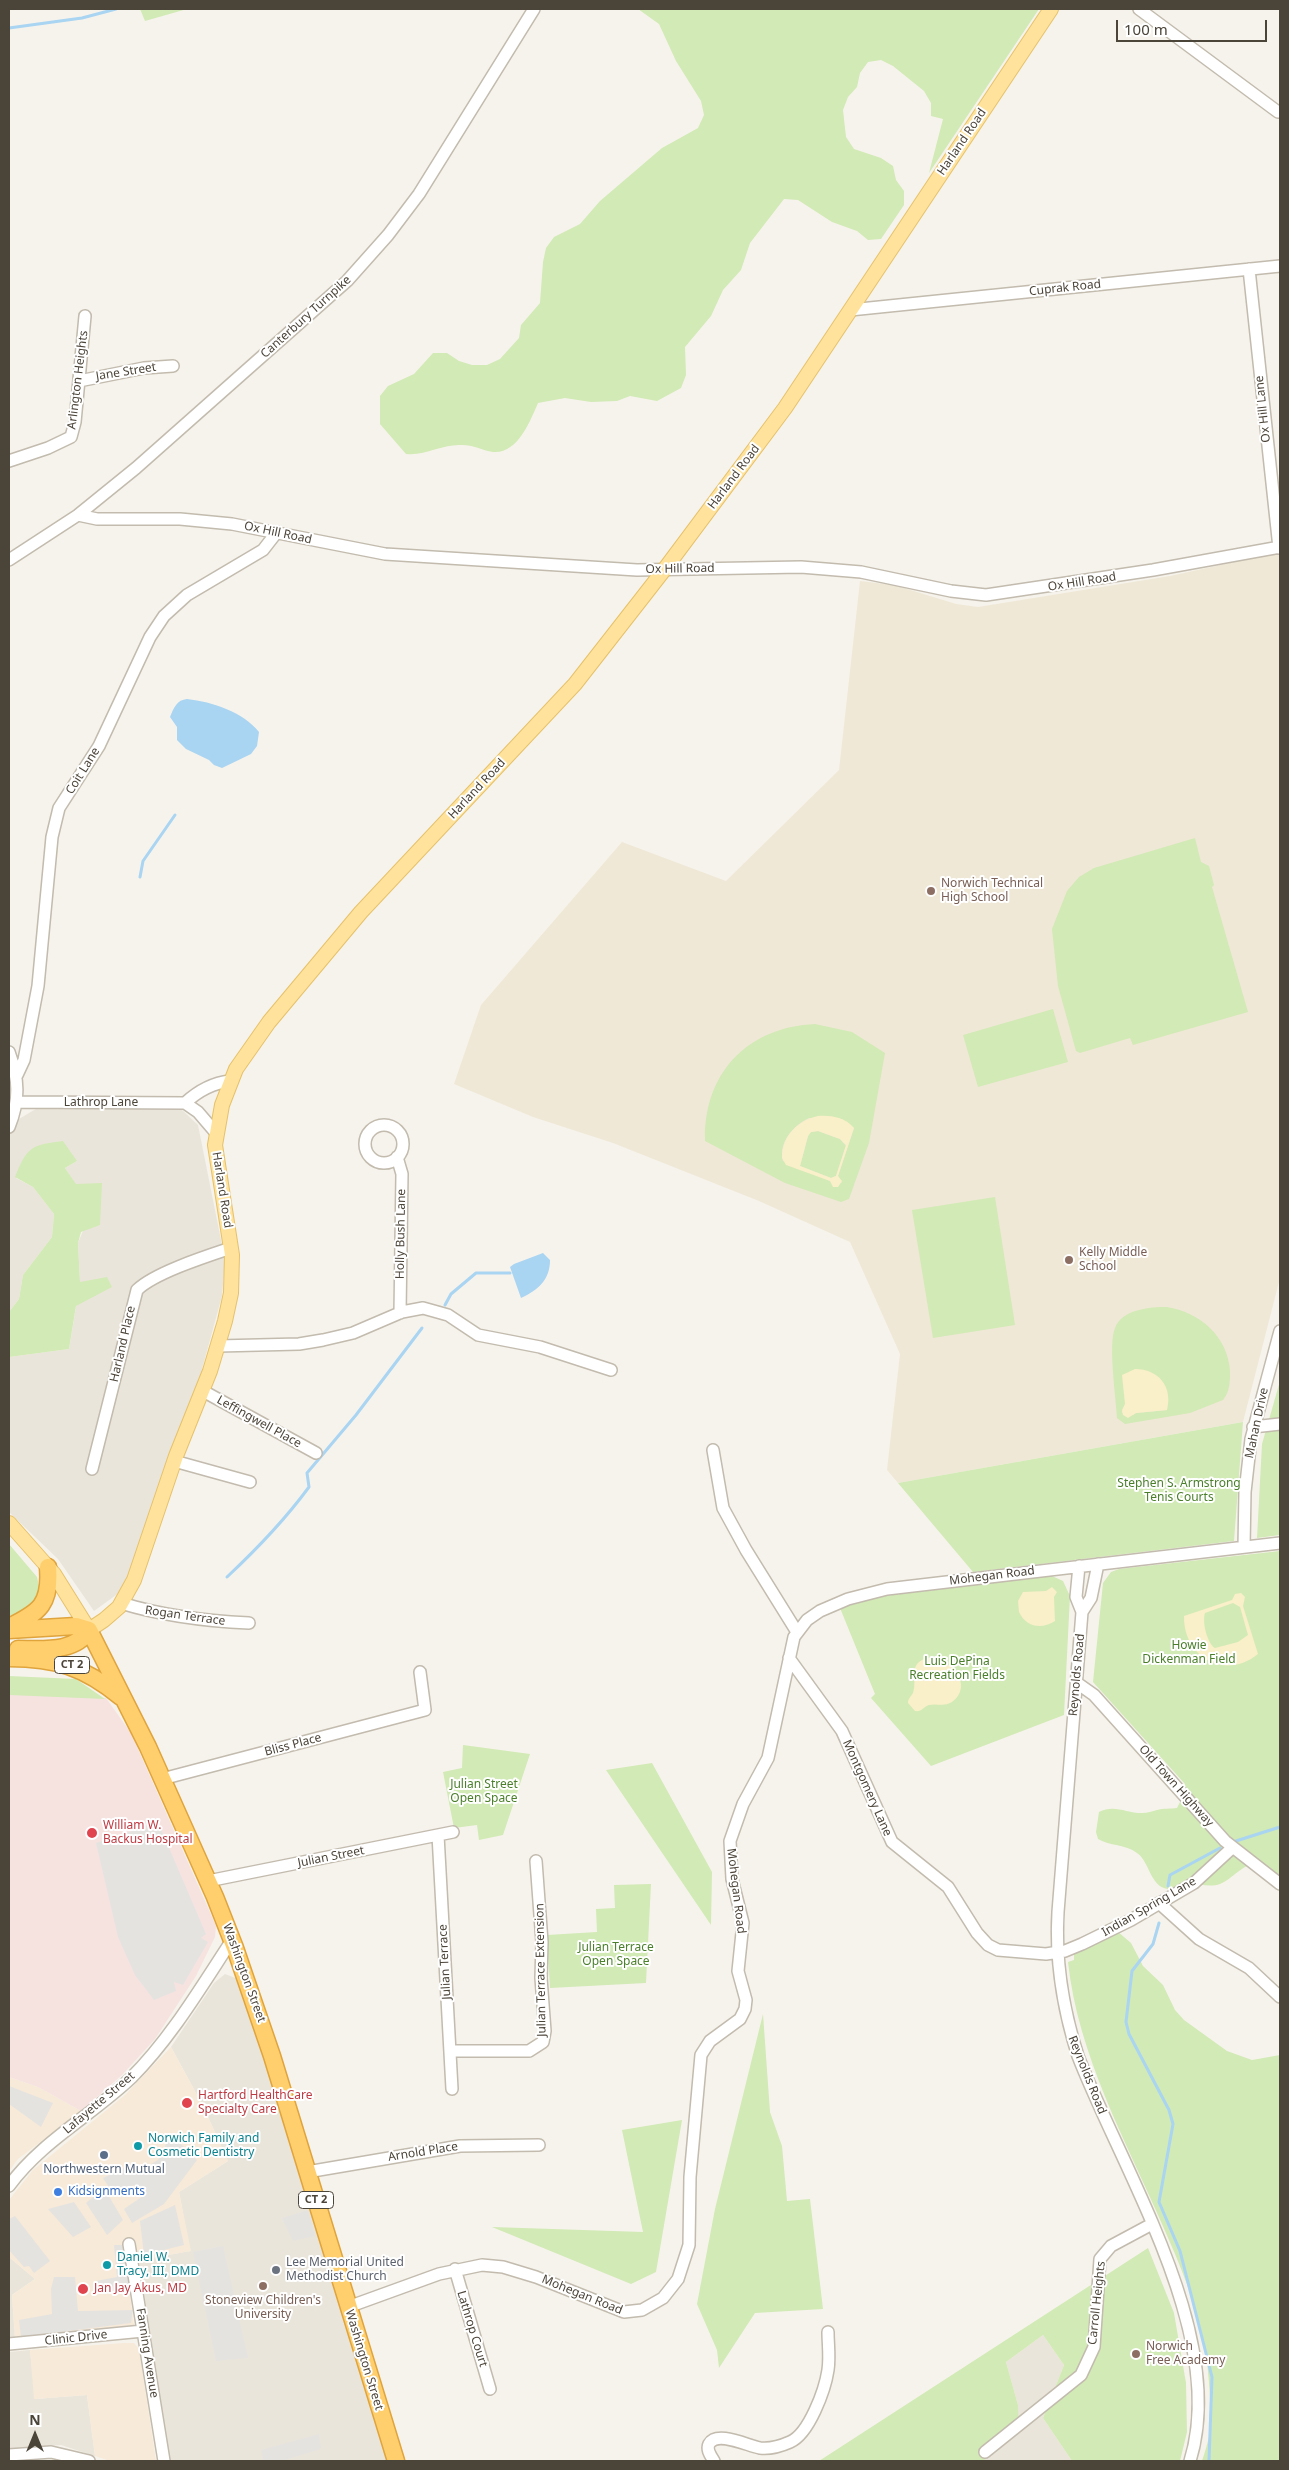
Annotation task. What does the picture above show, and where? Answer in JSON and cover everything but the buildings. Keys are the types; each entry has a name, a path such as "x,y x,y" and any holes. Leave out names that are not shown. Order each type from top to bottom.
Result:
{"highway":[{"path":"9,1628 30,1616 44,1605 48,1592 48,1567"},
{"path":"9,1628 76,1626 89,1630 83,1639 73,1645 9,1650"},
{"name":"Washington Street","path":"89,1630 126,1700 208,1881 232,1940 265,2033 396,2461"},
{"name":"CT 2","path":"9,1658 51,1661 74,1666 97,1678 126,1700"}],"main road":[{"name":"Harland Road","path":"89,1630 108,1618 121,1603 136,1572 174,1461 218,1346 231,1293 231,1248 216,1161 216,1133 230,1081 255,1040 330,948 392,878 575,684 664,570 785,408 1051,9"},
{"name":"Washington Street","path":"9,1523 48,1567 89,1630"}],"street":[{"name":"Canterbury Turnpike","path":"9,560 78,514 136,468 347,282 388,235 420,194 534,9"},
{"path":"1139,9 1278,112"},
{"name":"Cuprak Road","path":"850,310 1280,266"},
{"name":"Ox Hill Lane","path":"1249,269 1279,548"},
{"name":"Arlington Heights","path":"9,461 70,438 75,422 85,316"},
{"name":"Jane Street","path":"79,380 144,368 173,366"},
{"name":"Ox Hill Road","path":"78,514 97,519 189,519 232,524 385,554 592,568 664,570 802,567 847,570 894,577 958,593 986,596 1279,548"},
{"name":"Coit Lane","path":"16,1076 24,1060 38,986 52,837 59,808 99,746 150,637 164,616 187,595 263,550 277,532"},
{"path":"9,1052 16,1076 17,1102 9,1127"},
{"path":"216,1133 198,1112 185,1103 200,1090 230,1081"},
{"name":"Lathrop Lane","path":"17,1102 185,1103"},
{"name":"Holly Bush Lane","path":"397,1157 402,1174 400,1313"},
{"name":"Harland Place","path":"92,1469 137,1290 179,1268 231,1248"},
{"path":"218,1346 299,1344 324,1340 363,1329 400,1313 418,1308 440,1311 478,1336 540,1347 611,1370"},
{"name":"Mahan Drive","path":"1244,1547 1246,1485 1253,1427 1280,1331"},
{"name":"Leffingwell Place","path":"202,1391 316,1453"},
{"path":"1253,1427 1280,1424"},
{"path":"713,1450 721,1502 728,1518 797,1632"},
{"path":"174,1461 250,1482"},
{"name":"Mohegan Road","path":"348,2307 455,2270 482,2265 503,2267 544,2279 614,2309 629,2313 642,2310 663,2298 678,2278 685,2262 690,2236 690,2177 701,2055 710,2041 740,2019 746,2006 738,1971 743,1923 731,1869 731,1836 743,1804 768,1758 789,1658 797,1632 807,1620 820,1611 848,1599 873,1592 1280,1543"},
{"name":"Reynolds Road","path":"1098,1564 1092,1592 1082,1612 1058,1912 1057,1953 1062,1991 1078,2056 1176,2282 1192,2344 1197,2386 1197,2419 1190,2461"},
{"name":"Reynolds Road","path":"1079,1566 1076,1597 1082,1612"},
{"name":"Rogan Terrace","path":"121,1603 149,1611 194,1619 249,1623"},
{"name":"Montgomery Lane","path":"789,1658 842,1731 887,1835 896,1847 948,1887 974,1929 993,1948 1021,1954 1057,1953"},
{"name":"Bliss Place","path":"162,1779 424,1710 420,1672"},
{"name":"Old Town Highway","path":"1077,1684 1094,1695 1232,1848 1280,1884"},
{"name":"Julian Street","path":"208,1881 453,1832"},
{"name":"Julian Terrace","path":"438,1835 452,2089"},
{"name":"Indian Spring Lane","path":"1057,1953 1082,1944 1159,1904 1199,1879 1232,1848"},
{"name":"Julian Terrace Extension","path":"450,2051 529,2051 538,2047 544,2039 540,1978 541,1929 536,1861"},
{"path":"1159,1904 1199,1939 1249,1968 1280,1996"},
{"name":"Lafayette Street","path":"9,2186 40,2152 108,2099 153,2054 232,1940"},
{"name":"Arnold Place","path":"307,2172 460,2146 539,2145"},
{"name":"Carroll Heights","path":"985,2452 1081,2375 1094,2347 1100,2259 1111,2246 1152,2224"},
{"name":"Fanning Avenue","path":"129,2244 164,2461"},
{"name":"Lathrop Court","path":"455,2270 490,2388"},
{"name":"Clinic Drive","path":"9,2344 143,2331"},
{"path":"714,2461 708,2448 709,2444 716,2439 728,2439 766,2448 791,2442 803,2432 827,2377 828,2332"},
{"path":"9,2455 51,2452 89,2461"}],"shaded area":[{"name":"Norwich Technical High School","path":"1280,552 1280,1278 1243,1422 898,1483 887,1470 900,1354 850,1242 759,1201 613,1143 533,1117 454,1084 481,1005 622,842 726,881 839,770 860,581 894,585 956,604 978,607 1170,576"},
{"path":"39,1107 181,1109 198,1125 225,1260 222,1296 196,1391 123,1590 94,1611 58,1559 9,1512 9,1357 69,1349 80,1283 78,1243 102,1184 76,1185 65,1168 77,1161 16,1178 33,1187 54,1214 52,1237 23,1275 19,1299 9,1312 9,1125"},
{"name":"William W. Backus Hospital","path":"9,1694 106,1698 131,1733 216,1926 215,1937 196,1976 155,2039 122,2075 81,2111 38,2087 9,2077"},
{"path":"150,1825 153,1831 161,1829 206,1934 201,1938 208,1942 183,1985 174,1982 176,1991 154,2000 135,1975 118,1937 96,1843"},
{"path":"225,1974 238,1979 252,2016 388,2461 170,2461 139,2260 190,2251 179,2192 228,2161 203,2106 171,2047 214,1983"},
{"path":"171,2047 203,2106 228,2161 179,2192 191,2251 139,2260 134,2242 124,2249 134,2325 15,2338 12,2295 35,2279 9,2257 9,2200 33,2170 125,2095"},
{"path":"9,2077 38,2087 81,2111 18,2159 9,2171"},
{"path":"9,2086 53,2103 41,2127 9,2104"},
{"path":"171,2134 197,2160 164,2204 132,2223 124,2209 143,2196 134,2185 114,2195 103,2178 124,2168 141,2170 158,2160"},
{"path":"104,2188 123,2220 107,2235 86,2203"},
{"path":"74,2202 91,2227 73,2237 48,2209"},
{"path":"175,2205 184,2245 144,2255 140,2221"},
{"path":"308,2210 315,2236 293,2241 282,2218"},
{"path":"15,2216 50,2261 34,2273 29,2266 24,2267 9,2250 9,2219"},
{"path":"114,2245 124,2245 130,2291 98,2294 96,2281 117,2277"},
{"path":"223,2246 248,2358 216,2361 193,2252"},
{"path":"9,2257 35,2279 12,2295 15,2338 9,2338"},
{"path":"54,2277 75,2277 78,2311 133,2310 131,2323 21,2337 19,2320 52,2314 51,2289"},
{"path":"1043,2335 1064,2365 1043,2418 1072,2461 983,2461 1018,2405 1006,2362"},
{"path":"134,2343 139,2349 156,2461 110,2461 95,2456 87,2395 34,2399 30,2350"},
{"path":"30,2350 35,2399 87,2395 95,2456 61,2445 9,2449 9,2352"},
{"path":"319,2434 321,2449 282,2461 263,2461 261,2450"}],"green space":[{"path":"140,9 187,9 145,21"},
{"path":"638,9 1039,9 929,173 943,119 931,116 931,103 924,91 893,66 881,60 868,62 860,73 857,87 848,97 843,110 846,137 854,149 881,158 893,166 896,180 904,191 904,205 881,239 868,240 857,231 832,222 798,200 784,199 750,243 741,270 723,290 711,316 685,347 686,375 681,388 657,401 630,396 617,401 591,402 565,398 538,403 522,435 509,448 502,451 493,452 472,446 452,445 420,453 406,454 380,424 380,396 388,386 414,374 433,353 447,353 459,361 472,365 487,365 500,359 519,338 521,325 540,303 543,262 546,248 554,237 580,224 600,201 662,148 698,128 704,115 701,101 676,61 659,24"},
{"path":"1195,838 1201,862 1209,866 1214,885 1212,887 1248,1012 1133,1045 1130,1038 1080,1053 1076,1051 1058,986 1052,929 1067,891 1079,877 1094,868"},
{"path":"1053,1009 1068,1062 978,1087 963,1035"},
{"path":"815,1024 852,1032 885,1053 869,1143 849,1199 841,1202 785,1183 705,1141 707,1114 713,1092 722,1073 735,1057 751,1044 770,1034 791,1027","holes":["809,1118 842,1119 854,1128 838,1176 842,1183 830,1181 783,1161 782,1154 785,1141 788,1135 803,1121"]},
{"path":"818,1131 840,1139 846,1146 836,1176 831,1178 800,1166 808,1136 811,1132"},
{"path":"63,1141 77,1161 65,1168 76,1184 102,1183 100,1225 81,1232 78,1243 80,1282 107,1277 112,1287 76,1306 69,1349 9,1357 9,1312 19,1299 23,1275 52,1237 54,1214 33,1187 15,1177 23,1159 32,1149 44,1144"},
{"path":"995,1197 1015,1325 933,1338 912,1210"},
{"path":"1167,1307 1190,1314 1210,1328 1218,1337 1228,1358 1230,1382 1228,1390 1223,1400 1190,1413 1125,1424 1117,1418 1112,1358 1115,1328 1130,1313 1137,1310","holes":["1125,1404 1167,1410 1136,1413 1133,1415 1122,1413"]},
{"path":"1280,1381 1280,1535 1257,1538 1262,1444"},
{"name":"Stephen S. Armstrong Tenis Courts","path":"1243,1422 1234,1541 973,1572 898,1483"},
{"path":"9,1544 37,1577 41,1595 26,1610 9,1616"},
{"name":"Howie Dickenman Field","path":"1280,1551 1280,1875 1257,1863 1246,1866 1220,1884 1186,1884 1170,1889 1162,1887 1157,1884 1145,1862 1137,1853 1128,1848 1098,1839 1096,1832 1099,1812 1104,1810 1115,1809 1142,1813 1177,1808 1183,1796 1185,1784 1093,1682 1103,1583 1111,1572 1119,1569"},
{"name":"Luis DePina Recreation Fields","path":"1052,1576 1063,1581 1070,1596 1064,1715 931,1766 871,1698 875,1694 840,1608 884,1596"},
{"path":"9,1676 76,1679 105,1699 9,1695"},
{"name":"Julian Street Open Space","path":"463,1745 530,1754 503,1835 479,1840 477,1825 454,1828 443,1772 462,1768"},
{"path":"652,1763 712,1872 711,1925 606,1770"},
{"name":"Julian Terrace Open Space","path":"651,1884 646,1983 550,1988 547,1935 597,1932 596,1909 615,1908 614,1885"},
{"path":"1110,1925 1131,1943 1143,1966 1163,1985 1175,2010 1184,2020 1227,2051 1252,2060 1280,2055 1280,2461 1202,2461 1210,2432 1211,2414 1207,2362 1199,2321 1179,2263 1092,2063 1073,1996 1068,1962 1074,1960 1074,1947"},
{"path":"763,2014 770,2112 782,2146 787,2201 810,2199 823,2309 755,2313 719,2368 717,2350 697,2304 715,2209"},
{"path":"682,2120 656,2272 631,2284 492,2227 643,2232 622,2130"},
{"name":"Norwich Free Academy","path":"1148,2248 1174,2313 1186,2383 1187,2432 1180,2461 1072,2461 1043,2418 1064,2365 1043,2335 1006,2362 1018,2405 1019,2433 983,2461 819,2461"}],"sand":[{"path":"832,1116 846,1121 854,1128 838,1176 842,1181 838,1187 833,1187 830,1181 786,1165 782,1158 788,1136 797,1126 810,1118","holes":["818,1131 840,1139 846,1145 836,1176 831,1178 800,1166 808,1136 811,1132"]},
{"path":"1135,1369 1151,1372 1162,1381 1168,1394 1167,1410 1136,1413 1128,1418 1123,1415 1122,1410 1125,1404 1122,1375"},
{"path":"1052,1587 1057,1592 1054,1597 1055,1621 1044,1626 1030,1624 1019,1612 1018,1601 1023,1592 1046,1591"},
{"path":"1241,1593 1245,1597 1243,1606 1258,1654 1245,1662 1220,1665 1198,1653 1190,1643 1184,1616 1232,1600 1235,1594","holes":["1233,1603 1240,1607 1248,1635 1238,1642 1215,1648 1206,1632 1205,1613"]},
{"path":"927,1658 944,1662 951,1667 957,1673 961,1688 952,1702 929,1705 915,1711 908,1703 914,1688 914,1672 917,1664"}],"water":[{"path":"187,699 227,709 252,725 259,732 257,746 251,754 222,768 186,749 177,740 177,727 170,717 176,705"},
{"path":"543,1253 550,1260 548,1273 538,1288 521,1298 510,1267"}],"waterway":[{"path":"9,28 82,18 116,9"},
{"path":"140,877 143,861 175,815"},
{"path":"445,1305 451,1294 476,1273 510,1273"},
{"path":"227,1577 270,1534 300,1499 309,1487 307,1473 356,1415 422,1328"},
{"path":"1236,1841 1280,1827"},
{"path":"1168,1886 1170,1875 1220,1848"},
{"path":"1159,1923 1153,1944 1132,1971 1126,2022 1129,2034 1169,2110 1173,2124 1159,2202 1180,2251 1212,2377 1209,2461"}],"place":[{"name":"Norwich Technical High School","path":"931,891"},
{"name":"Kelly Middle School","path":"1069,1260"},
{"name":"William W. Backus Hospital","path":"92,1833"},
{"name":"Hartford HealthCare Specialty Care","path":"187,2103"},
{"name":"Norwich Family and Cosmetic Dentistry","path":"138,2146"},
{"name":"Northwestern Mutual","path":"104,2155"},
{"name":"Kidsignments","path":"58,2192"},
{"name":"Daniel W. Tracy, III, DMD","path":"107,2265"},
{"name":"Lee Memorial United Methodist Church","path":"276,2270"},
{"name":"Stoneview Children's University","path":"263,2286"},
{"name":"Jan Jay Akus, MD","path":"83,2289"},
{"name":"Norwich Free Academy","path":"1136,2354"}]}
